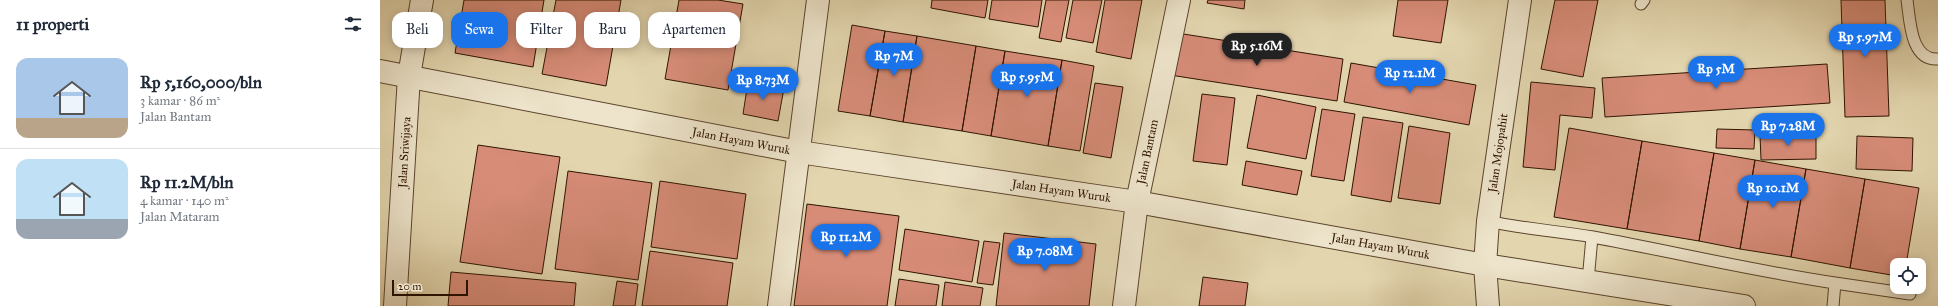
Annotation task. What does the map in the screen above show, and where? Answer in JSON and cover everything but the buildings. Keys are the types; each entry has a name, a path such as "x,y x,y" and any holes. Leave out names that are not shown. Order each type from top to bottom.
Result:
{"street":[{"name":"Jalan Sriwijaya","path":"395,306 410,76 422,0"},
{"path":"779,306 818,0"},
{"name":"Jalan Bantam","path":"1124,306 1137,202 1179,0"},
{"name":"Jalan Mojopahit","path":"1488,306 1485,265 1488,221 1520,0"},
{"name":"Jalan Hayam Wuruk","path":"380,71 799,152 1137,202 1485,265 1744,306"}],"lane":[{"path":"1907,0 1917,48 1924,56 1938,58"},
{"path":"1488,221 1592,237 1835,283 1890,291"},
{"path":"1588,281 1592,237"},
{"path":"1833,306 1835,283"}]}
